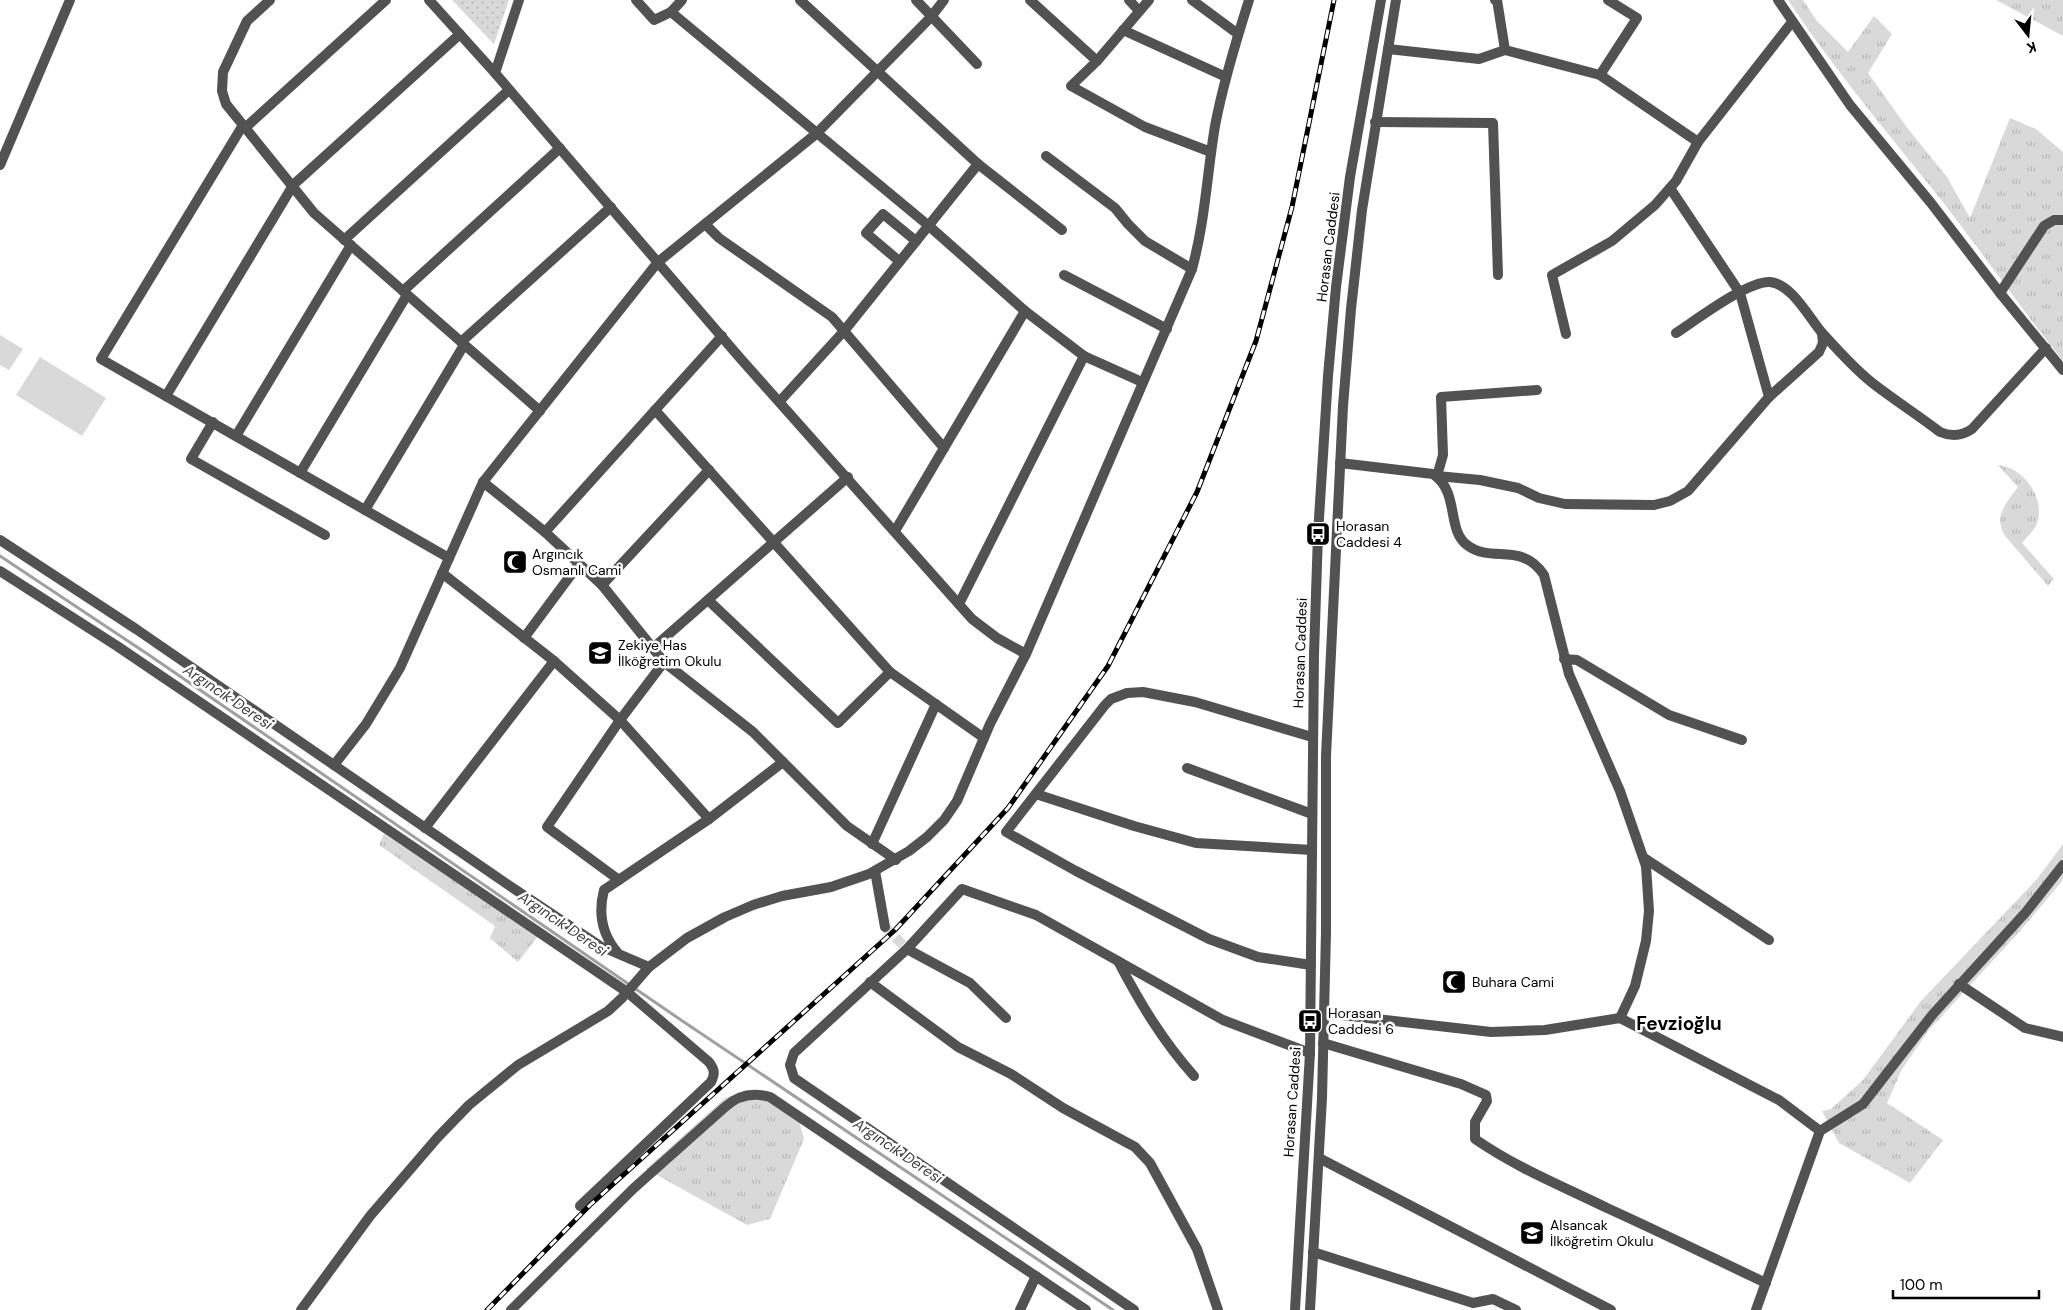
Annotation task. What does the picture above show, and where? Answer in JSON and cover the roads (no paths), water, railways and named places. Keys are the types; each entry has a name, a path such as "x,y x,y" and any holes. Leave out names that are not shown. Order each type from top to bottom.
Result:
{"street":[{"path":"0,164 70,0"},
{"path":"270,0 247,21 222,78 222,91 226,104 314,213 540,411"},
{"path":"386,0 244,126 101,359 449,558"},
{"path":"430,0 722,336 972,619 984,629 1026,654"},
{"path":"495,73 519,0"},
{"path":"636,0 654,20 671,12 682,0"},
{"path":"800,0 978,164 1062,230"},
{"path":"916,0 977,64"},
{"path":"334,765 366,724 390,687 484,482 658,262 816,134 932,17 944,0"},
{"path":"1030,0 1097,62"},
{"path":"1129,0 1140,11"},
{"path":"1149,0 1097,62 1071,86 1145,126 1211,152"},
{"path":"1192,0 1238,34"},
{"path":"303,1309 370,1216 438,1137 469,1106 518,1065 608,1011 641,975 687,938 739,911 782,896 831,887 875,871 896,860 927,837 951,811 984,738 1026,654 1192,269 1202,229 1211,152 1226,77 1249,0"},
{"name":"Horasan Caddesi","path":"1295,1310 1310,1053 1312,737 1318,553 1334,305 1352,167 1381,0"},
{"name":"Horasan Caddesi","path":"1310,1310 1324,1013 1326,756 1340,463 1351,309 1362,210 1396,0"},
{"path":"1495,0 1497,0 1505,50"},
{"path":"1600,75 1637,18 1608,0"},
{"path":"1778,0 1850,105 1931,203 2000,293 2063,370"},
{"path":"671,12 929,226 1025,310 1084,356 1142,382"},
{"path":"1566,334 1552,275 1612,241 1655,205 1684,169 1698,142 1792,22"},
{"path":"1123,30 1226,77"},
{"path":"166,396 292,186 460,34"},
{"path":"1388,49 1479,59 1505,50 1600,75 1698,142"},
{"path":"236,436 347,242 509,90"},
{"path":"1376,122 1493,122 1498,276"},
{"path":"300,473 405,293 560,148"},
{"path":"1046,156 1115,208 1145,240 1192,269"},
{"path":"780,402 844,331 978,164"},
{"path":"1670,188 1740,293 1770,397"},
{"path":"365,510 463,344 611,207"},
{"path":"899,261 866,233 883,214 916,241"},
{"path":"2000,293 2044,226 2054,220 2063,220"},
{"path":"705,224 719,238 832,317 944,448"},
{"path":"1064,275 1167,328"},
{"path":"1676,332 1740,293 1762,283 1780,285 1788,290 1822,333 1873,384 1940,432 1953,435 1962,434 1972,429 2046,348"},
{"path":"895,531 1025,310"},
{"path":"1340,463 1489,482 1518,488 1547,501 1565,504 1646,505 1662,503 1688,491 1770,397 1819,352 1823,343 1822,333"},
{"path":"546,532 722,336"},
{"path":"959,604 1084,356"},
{"path":"1437,476 1443,455 1442,397 1537,390"},
{"path":"655,410 890,672 984,738"},
{"path":"213,422 191,458 325,535"},
{"path":"602,585 709,470"},
{"path":"1437,476 1449,492 1459,535 1464,542 1477,550 1523,556 1540,569 1547,582 1564,659 1573,685 1587,712 1620,791 1644,858 1649,896 1646,941 1635,986 1620,1018"},
{"path":"653,648 848,477"},
{"path":"484,482 546,532 602,585 664,662 753,732 847,826 896,860"},
{"path":"0,540 136,629 600,946 649,968"},
{"path":"524,638 579,564"},
{"path":"0,571 117,646 628,991 714,1068 711,1082 580,1206"},
{"path":"442,573 554,660 620,720 709,819"},
{"path":"708,600 838,722 890,672"},
{"path":"1564,659 1577,660 1669,715 1742,740"},
{"path":"425,828 554,660"},
{"path":"619,880 547,827 620,720 664,662"},
{"path":"1311,965 1258,957 1217,943 1076,871 1006,832 1105,705 1119,695 1143,692 1195,702 1312,737"},
{"path":"872,844 936,704"},
{"path":"618,954 604,931 601,913 604,890 709,819 783,762"},
{"path":"1187,768 1312,814"},
{"path":"1036,794 1134,826 1196,843 1312,850"},
{"path":"1644,858 1769,940"},
{"path":"1756,1310 1820,1131 1863,1104 1914,1037 1959,984 2026,912 2063,865"},
{"path":"875,871 885,927"},
{"path":"1134,1310 794,1078 790,1065 794,1053 907,949 962,889 1036,915 1223,1020 1310,1053"},
{"path":"907,949 970,982 1006,1018"},
{"path":"1118,960 1140,1004 1171,1051 1194,1076"},
{"path":"870,982 958,1047 1011,1074 1063,1108 1128,1143 1141,1153 1150,1163 1193,1241 1218,1310"},
{"path":"1959,984 2025,1028 2063,1037"},
{"path":"1324,1013 1491,1032 1545,1030 1620,1018 1780,1100 1820,1131"},
{"path":"1323,1043 1461,1084 1486,1095 1487,1100 1475,1122 1475,1140 1540,1178 1766,1284"},
{"path":"511,1310 640,1182 730,1102 749,1094 770,1097 1086,1310"},
{"path":"1318,1158 1612,1310"},
{"path":"1313,1252 1473,1303 1493,1299 1516,1310"},
{"path":"1020,1310 1036,1276"}],"waterway":[{"name":"Argıncık Deresi","path":"0,556 149,655 678,1018 1113,1310"}],"tunnel":[{"path":"885,927 907,949"}],"railway":[{"path":"487,1310 590,1205 895,930 1008,808 1108,666 1197,492 1256,341 1292,207 1334,0"}],"place":[{"name":"Horasan Caddesi 4","path":"1318,534"},
{"name":"Argıncık Osmanlı Cami","path":"515,562"},
{"name":"Zekiye Has İlköğretim Okulu","path":"600,653"},
{"name":"Buhara Cami","path":"1454,982"},
{"name":"Horasan Caddesi 6","path":"1310,1021"},
{"name":"Alsancak İlköğretim Okulu","path":"1532,1233"}],"district":[{"name":"Fevzioğlu","path":"1679,1023"}]}
